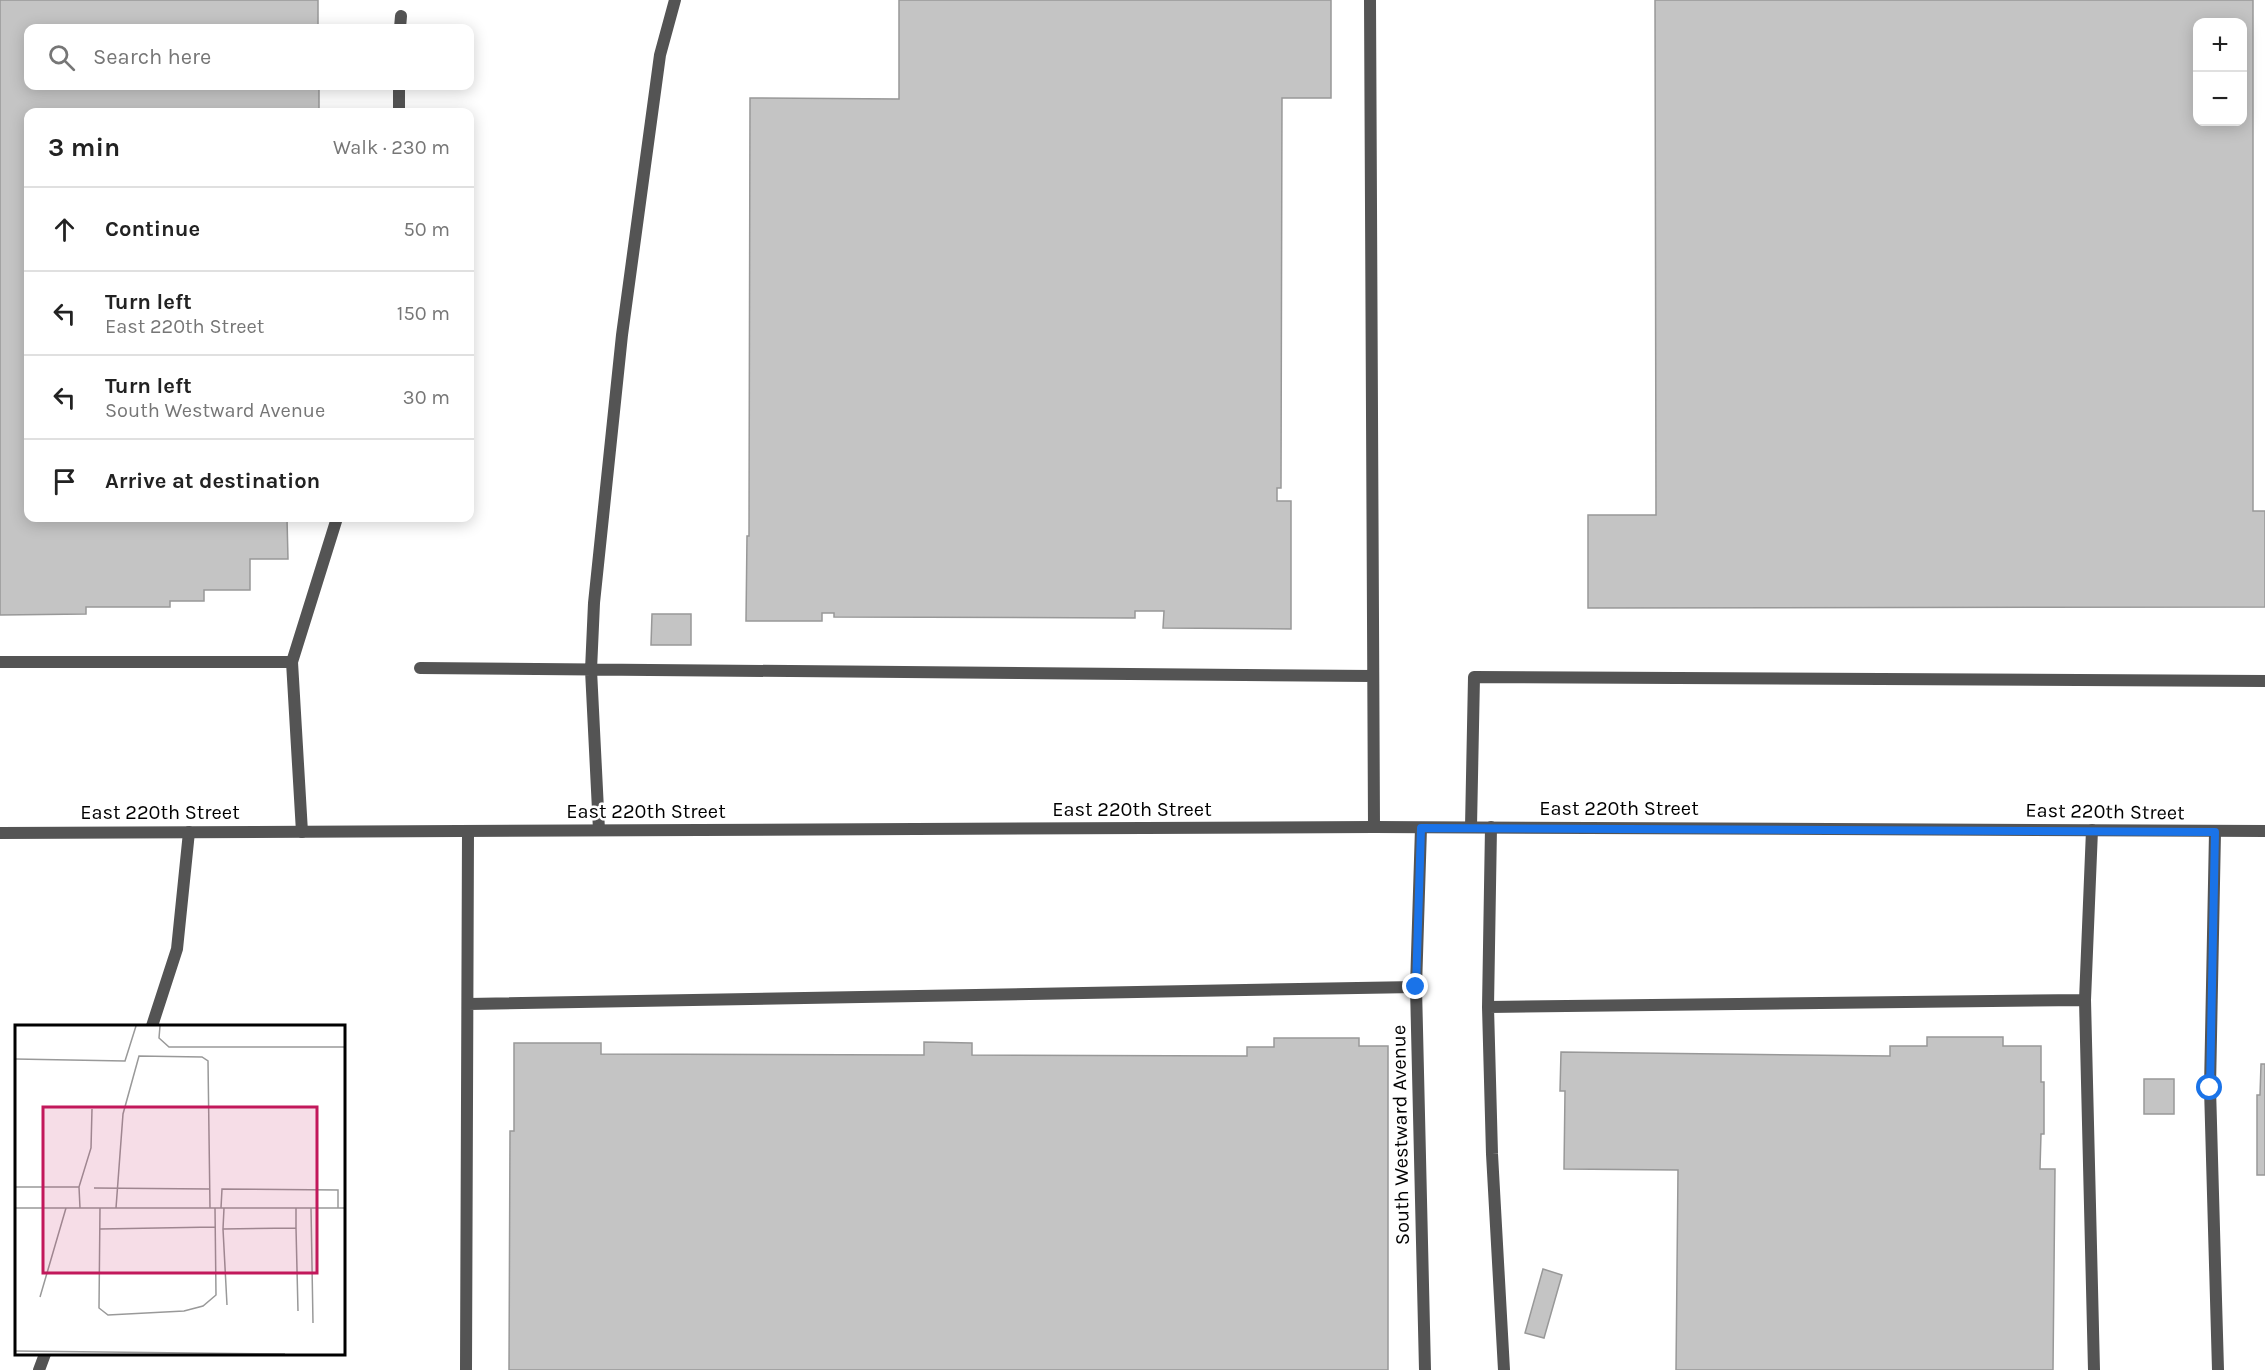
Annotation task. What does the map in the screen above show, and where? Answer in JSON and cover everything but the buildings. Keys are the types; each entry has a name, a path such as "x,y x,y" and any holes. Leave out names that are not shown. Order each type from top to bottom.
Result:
{"street":[{"path":"599,830 591,669 594,603 622,335 660,55 675,0"},
{"path":"1370,0 1374,827"},
{"path":"399,90 399,108"},
{"path":"302,832 292,662 336,522"},
{"path":"0,662 292,662"},
{"path":"420,668 1373,676"},
{"path":"1472,827 1474,677 2265,681"},
{"name":"East 220th Street","path":"0,833 1374,827 2265,831"},
{"path":"1491,827 1488,1007 1492,1154 1504,1370"},
{"name":"South Westward Avenue","path":"1421,828 1416,987 1425,1370"},
{"path":"2092,830 2085,1000 2094,1370"},
{"path":"466,1370 468,831"},
{"path":"152,1025 177,949 189,832"},
{"path":"2215,832 2210,1088 2218,1370"},
{"path":"468,1005 1416,987"},
{"path":"1488,1007 2085,1000"},
{"path":"39,1370 44,1355"}],"route":[{"path":"1416,987 1421,828 2215,832 2210,1088"}]}
